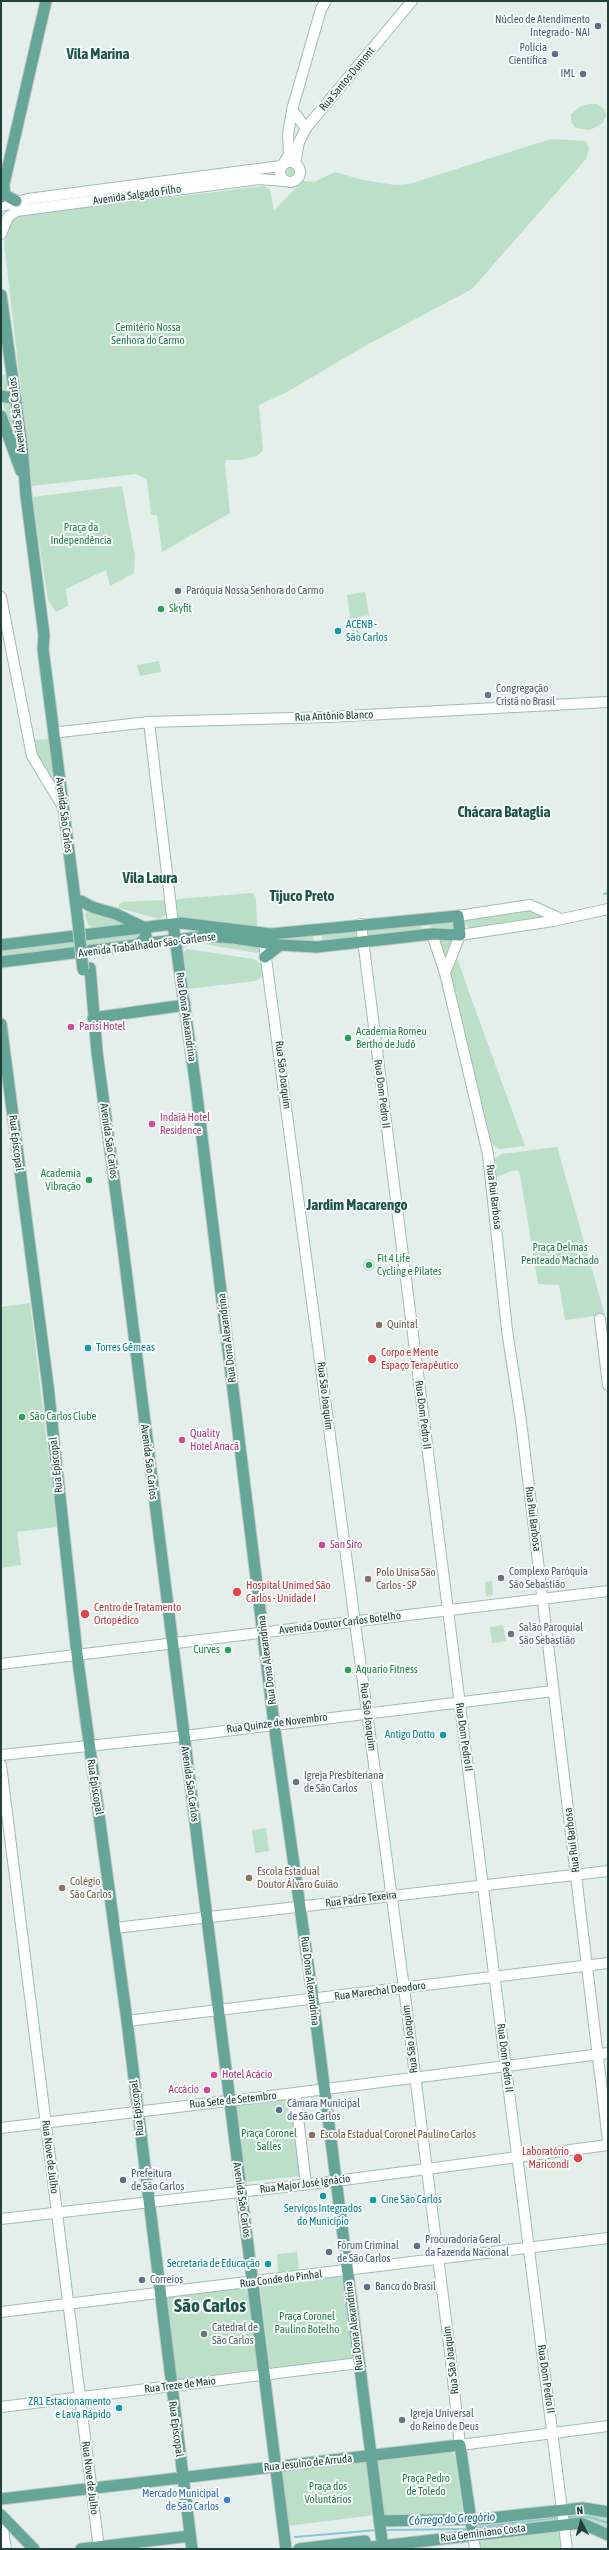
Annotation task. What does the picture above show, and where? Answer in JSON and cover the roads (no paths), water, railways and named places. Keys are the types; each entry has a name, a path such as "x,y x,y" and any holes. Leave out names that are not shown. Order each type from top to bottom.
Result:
{"main road":[{"path":"1,197 3,178 39,1"},
{"path":"16,202 6,195 3,178 46,1"},
{"path":"282,165 289,161 295,163 300,170 299,177 292,181 286,181 281,176 282,165 289,155 289,130 292,110 321,8 326,1"},
{"name":"Rua Santos Dumont","path":"295,163 299,142 306,128 412,1"},
{"path":"292,110 306,128"},
{"name":"Avenida Salgado Filho","path":"1,206 16,202 97,190 282,165"},
{"name":"Avenida Salgado Filho","path":"1,234 5,222 16,211 259,179 286,181"},
{"path":"97,190 98,200"},
{"name":"Avenida São Carlos","path":"1,295 6,370 16,399 22,446 25,489 44,635 43,649 87,969 95,1009 93,1018 208,1918 229,2100 254,2282 286,2549"},
{"path":"1,396 16,399"},
{"name":"Avenida São Carlos","path":"1,416 25,489"},
{"path":"14,457 22,446"},
{"path":"1,597 12,660 32,756 64,809"},
{"name":"Avenida São Carlos","path":"44,635 50,648 81,901 81,922"},
{"name":"Rua Antônio Blanco","path":"60,732 149,722 328,717 608,702"},
{"name":"Rua Dona Alexandrina","path":"149,722 173,924 185,1005 264,1632 274,1724 300,1906 381,2535"},
{"path":"81,901 92,907 116,914 148,927 146,937 139,944"},
{"path":"445,973 460,935 458,916 530,905 559,918"},
{"path":"460,935 608,909"},
{"name":"Avenida Trabalhador São-Carlense","path":"1,962 176,940 216,936 263,938 316,929 458,916"},
{"path":"416,919 432,934"},
{"name":"Avenida Trabalhador São-Carlense","path":"1,945 173,924 204,925 263,938 280,945 317,947 432,934 460,935"},
{"name":"Rua Dom Pedro II","path":"361,924 447,1610 495,1976 505,2065 519,2158 567,2549"},
{"path":"316,929 320,939 317,947"},
{"name":"Rua Rui Barbosa","path":"432,934 445,973 488,1154 507,1330 542,1598 608,2140"},
{"name":"Rua São Joaquim","path":"263,938 404,1988 460,2445 475,2549"},
{"path":"265,957 280,945"},
{"path":"93,1018 185,1005"},
{"name":"Rua Episcopal","path":"1,1024 48,1386 76,1654 115,1928 170,2386 192,2549"},
{"path":"600,1319 608,1385"},
{"name":"Avenida Doutor Carlos Botelho","path":"1,1664 355,1620 608,1591"},
{"name":"Rua Quinze de Novembro","path":"1,1754 88,1744 184,1736 367,1712 553,1691"},
{"name":"Rua Nove de Julho","path":"1,1765 58,2213 98,2548"},
{"name":"Rua Padre Texeira","path":"115,1928 608,1871"},
{"name":"Rua Marechal Deodoro","path":"127,2021 608,1963"},
{"name":"Rua Sete de Setembro","path":"1,2128 229,2100 295,2094 505,2065 608,2053"},
{"path":"295,2094 306,2184"},
{"name":"Rua Major José Ignácio","path":"1,2219 241,2192 519,2158 608,2145"},
{"name":"Rua Conde do Pinhal","path":"1,2312 348,2271 608,2238"},
{"name":"Rua Treze de Maio","path":"1,2407 359,2363"},
{"name":"Rua Jesuíno de Arruda","path":"4,2499 371,2456 608,2426"},
{"path":"299,2549 381,2535 563,2517 583,2508 608,2512"},
{"path":"1,2515 34,2549"},
{"path":"563,2517 608,2535"},
{"name":"Rua Geminiano Costa","path":"355,2549 381,2535 563,2517"},
{"path":"1,2518 6,2549"},
{"path":"81,2549 190,2536"}],"waterway":[{"path":"604,894 608,893"},
{"name":"Córrego do Gregório","path":"475,2528 560,2517"},
{"name":"Córrego do Gregório","path":"566,2517 589,2517 608,2523"},
{"name":"Córrego do Gregório","path":"385,2530 469,2529"},
{"name":"Córrego do Gregório","path":"295,2537 377,2530"}],"place":[{"name":"Núcleo de Atendimento Integrado - NAI","path":"598,26"},
{"name":"Polícia Científica","path":"555,54"},
{"name":"IML","path":"583,74"},
{"name":"Paróquia Nossa Senhora do Carmo","path":"178,591"},
{"name":"Skyfit","path":"161,609"},
{"name":"ACENB - São Carlos","path":"338,631"},
{"name":"Congregação Cristã no Brasil","path":"488,695"},
{"name":"Parisi Hotel","path":"71,1027"},
{"name":"Academia Romeu Bertho de Judô","path":"348,1038"},
{"name":"Indaiá Hotel Residence","path":"152,1124"},
{"name":"Academia Vibração","path":"89,1180"},
{"name":"Fit 4 Life Cycling e Pilates","path":"369,1265"},
{"name":"Quintal","path":"379,1325"},
{"name":"Torres Gêmeas","path":"88,1348"},
{"name":"Corpo e Mente Espaço Terapêutico","path":"372,1359"},
{"name":"São Carlos Clube","path":"22,1417"},
{"name":"Quality Hotel Anacã","path":"182,1440"},
{"name":"San Siro","path":"322,1545"},
{"name":"Complexo Paróquia São Sebastião","path":"501,1578"},
{"name":"Polo Unisa São Carlos - SP","path":"368,1579"},
{"name":"Hospital Unimed São Carlos - Unidade I","path":"237,1592"},
{"name":"Centro de Tratamento Ortopédico","path":"85,1614"},
{"name":"Salão Paroquial São Sebastião","path":"511,1634"},
{"name":"Curves","path":"228,1650"},
{"name":"Aquario Fitness","path":"348,1670"},
{"name":"Antigo Dotto","path":"443,1735"},
{"name":"Igreja Presbiteriana de São Carlos","path":"296,1782"},
{"name":"Escola Estadual Doutor Álvaro Guião","path":"249,1878"},
{"name":"Colégio São Carlos","path":"62,1888"},
{"name":"Hotel Acácio","path":"214,2075"},
{"name":"Accácio","path":"207,2090"},
{"name":"Câmara Municipal de São Carlos","path":"279,2110"},
{"name":"Escola Estadual Coronel Paulino Carlos","path":"312,2135"},
{"name":"Laboratório Maricondi","path":"578,2158"},
{"name":"Prefeitura de São Carlos","path":"123,2180"},
{"name":"Serviços Integrados do Município","path":"323,2196"},
{"name":"Cine São Carlos","path":"373,2200"},
{"name":"Procuradoria Geral da Fazenda Nacional","path":"417,2246"},
{"name":"Fórum Criminal de São Carlos","path":"329,2252"},
{"name":"Secretaria de Educação","path":"268,2264"},
{"name":"Correios","path":"142,2280"},
{"name":"Banco do Brasil","path":"367,2287"},
{"name":"Catedral de São Carlos","path":"204,2334"},
{"name":"ZR1 Estacionamento e Lava Rápido","path":"119,2408"},
{"name":"Igreja Universal do Reino de Deus","path":"402,2420"},
{"name":"Mercado Municipal de São Carlos","path":"227,2500"}],"district":[{"name":"Vila Marina","path":"98,54"},
{"name":"Chácara Bataglia","path":"504,812"},
{"name":"Vila Laura","path":"150,878"},
{"name":"Tijuco Preto","path":"302,896"},
{"name":"Jardim Macarengo","path":"357,1205"},
{"name":"São Carlos","path":"210,2306"}],"park label":[{"name":"Cemitério Nossa Senhora do Carmo","path":"148,334"},
{"name":"Praça da Independência","path":"81,534"},
{"name":"Praça Delmas Penteado Machado","path":"560,1254"},
{"name":"Praça Coronel Salles","path":"269,2140"},
{"name":"Praça Coronel Paulino Botelho","path":"307,2323"},
{"name":"Praça Pedro de Toledo","path":"426,2485"},
{"name":"Praça dos Voluntários","path":"328,2493"}]}
